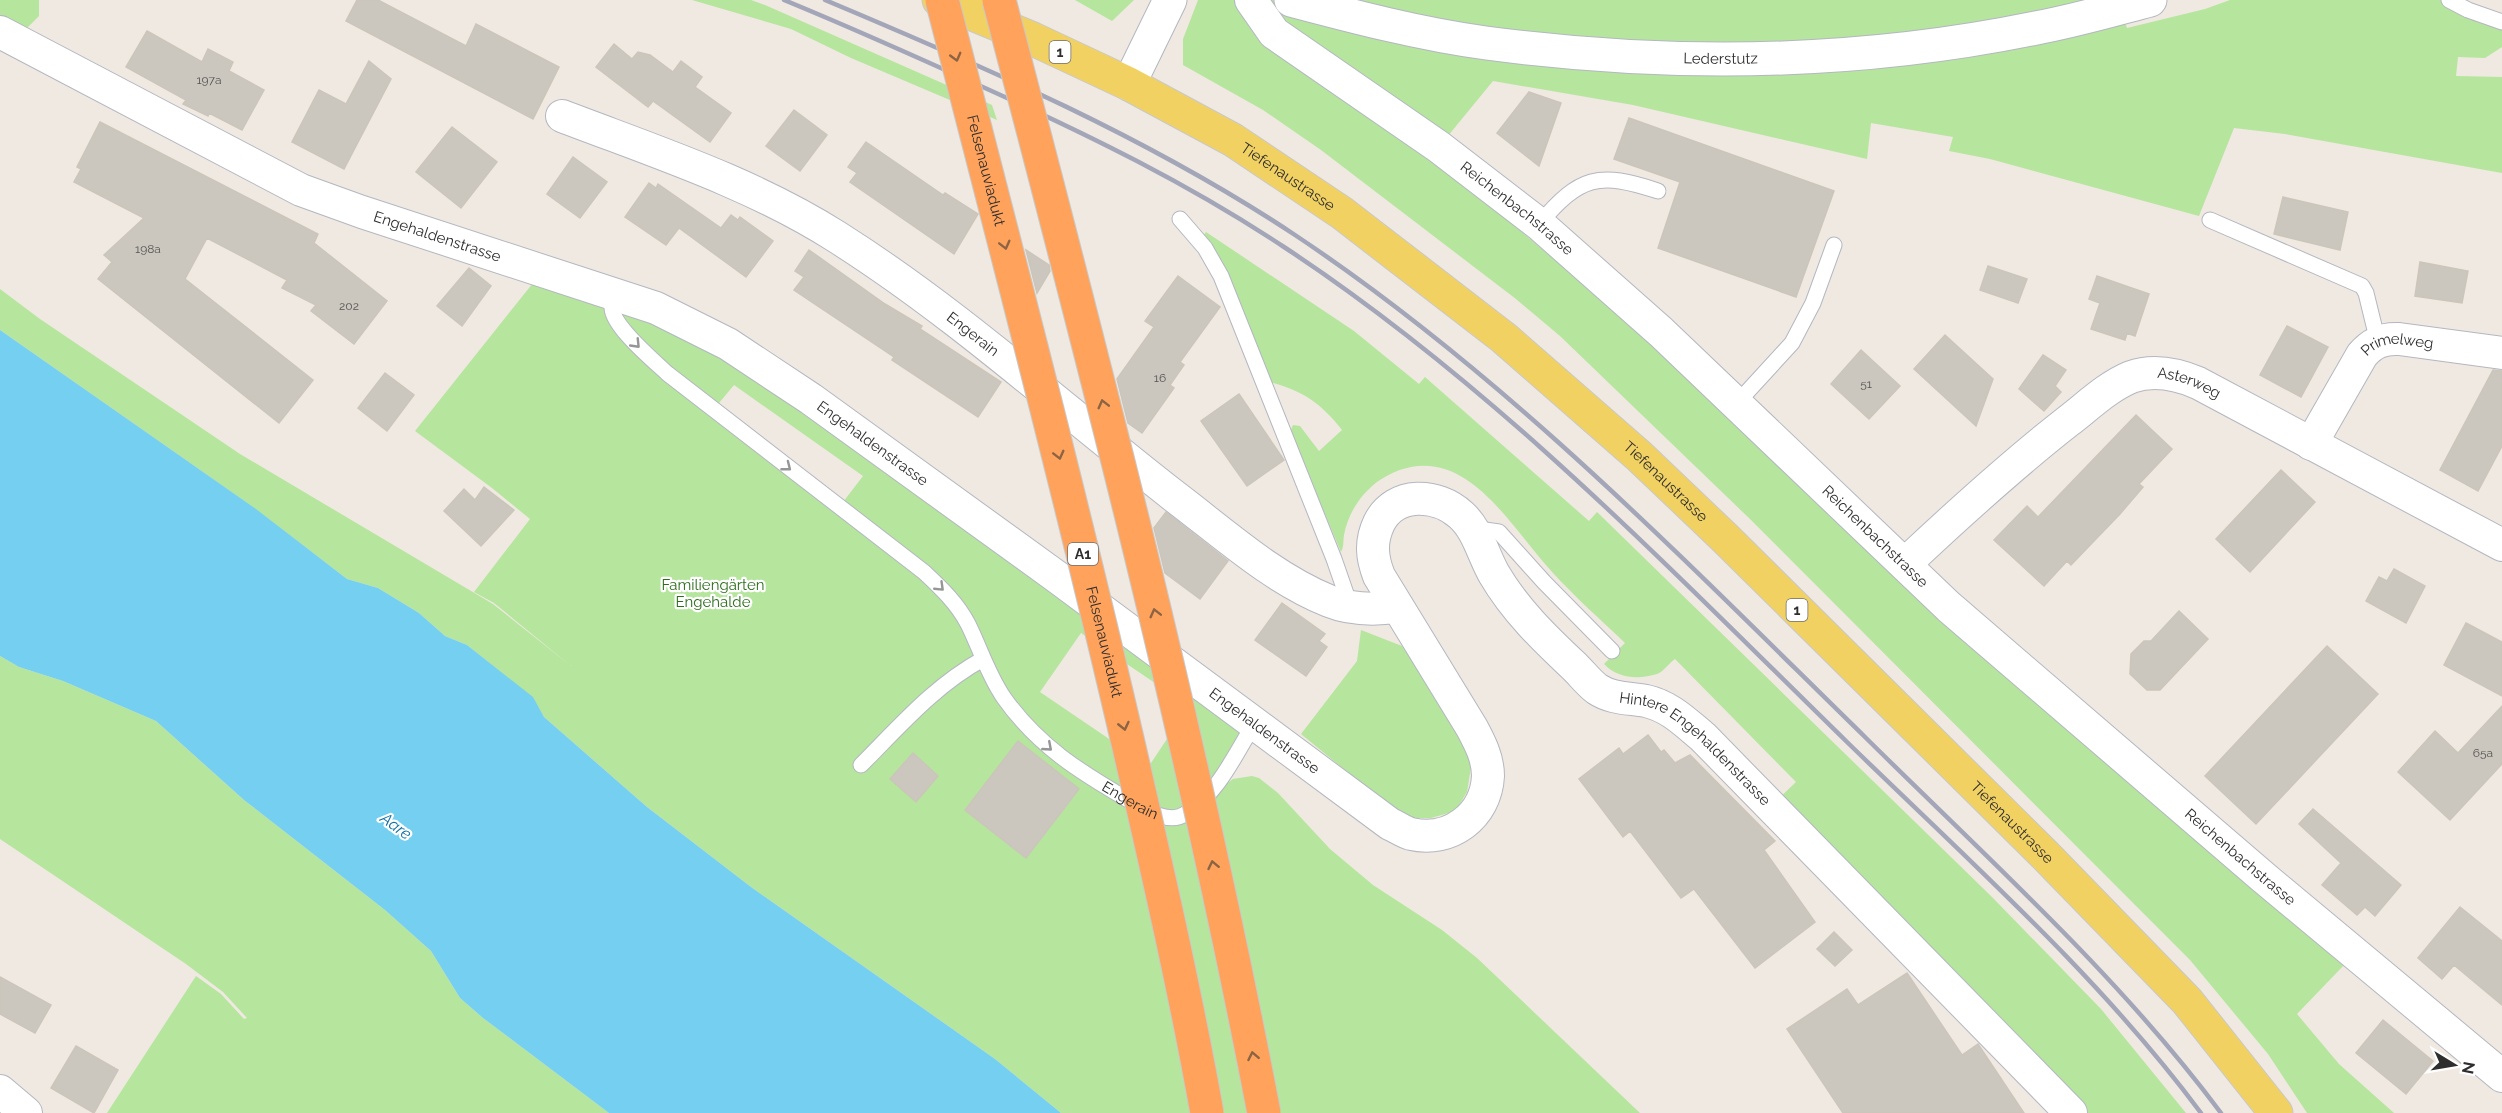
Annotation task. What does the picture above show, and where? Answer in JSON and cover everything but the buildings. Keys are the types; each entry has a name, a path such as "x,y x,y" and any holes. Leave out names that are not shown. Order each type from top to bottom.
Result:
{"highway":[{"name":"Felsenauviadukt","path":"940,0 1060,458 1107,652 1151,843 1207,1113"},
{"path":"999,0 1170,673 1206,831 1264,1113"}],"main road":[{"name":"Tiefenaustrasse","path":"940,0 1033,39 1129,84 1233,140 1300,183 1411,265 1504,338 1579,403 1725,538 2104,915 2187,1001 2276,1113"}],"street":[{"path":"1129,84 1170,0"},
{"name":"Reichenbachstrasse","path":"1251,0 1274,33 1439,147 1539,224 1737,403 1949,607 2013,664 2502,1076"},
{"name":"Lederstutz","path":"1291,0 1338,13 1484,43 1625,57 1706,59 1799,57 1934,45 2036,28 2150,0"},
{"name":"Engehaldenstrasse","path":"0,32 224,149 274,178 301,190 656,308 728,344 811,399 1057,577 1390,824 1410,834 1429,836 1453,831 1471,820 1484,797 1488,775 1484,751 1472,728 1397,607"},
{"name":"Engerain","path":"562,116 743,186 835,236 994,350 1091,431 1256,559 1303,589 1330,602 1351,608 1397,607"},
{"name":"Primelweg","path":"2311,444 2362,355 2378,342 2399,339 2502,353"},
{"name":"Asterweg","path":"1905,564 2044,440 2109,389 2133,377 2162,373 2186,378 2502,545"},
{"name":"Hintere Engehaldenstrasse","path":"1397,607 1379,576 1372,552 1377,528 1382,517 1391,509 1410,499 1432,499 1464,517 1494,574 1544,638 1598,689 1622,698 1646,701 1668,709 1703,737 2071,1113"},
{"path":"0,1091 27,1113"}],"lane":[{"path":"2449,0 2468,10 2502,22"},
{"path":"1539,224 1560,199 1570,191 1601,179 1614,178 1658,191"},
{"path":"1180,219 1205,248 1221,276 1334,559 1351,608"},
{"path":"2210,220 2362,286 2366,292 2378,342"},
{"path":"1737,403 1792,343 1813,303 1834,245"},
{"name":"Engerain","path":"615,294 611,307 614,316 631,340 668,374 924,572 952,599 968,624 983,659 1003,696 1029,730 1050,750 1090,778 1157,816 1183,816 1205,798 1254,724"},
{"path":"1474,534 1485,530 1499,532 1612,651"},
{"path":"861,765 928,697 963,670 983,659"}],"green space":[{"path":"0,0 39,0 39,16 19,36 0,27"},
{"path":"692,0 751,0 765,5 992,105 997,120 851,58 791,29"},
{"path":"1075,0 1134,0 1112,21"},
{"path":"1198,0 2149,0 2120,8 2127,28 2205,9 2230,0 2447,0 2502,23 2502,47 2485,58 2458,57 2456,76 2502,77 2502,173 2285,134 2234,128 2199,216 1990,159 1949,151 1953,137 1871,123 1867,159 1633,105 1493,81 1429,159 1503,216 1630,324 2003,673 2345,964 2297,1014 2339,1064 2394,1113 2307,1113 2268,1054 2190,960 1750,519 1560,336 1516,299 1321,150 1263,110 1183,65 1183,39"},
{"path":"1206,232 1354,331 1419,384 1425,377 1589,521 1597,512 1992,897 2101,1009 2186,1113 2072,1113 1770,807 1796,782 1675,659 1659,673 1643,677 1621,675 1604,664 1625,643 1561,582 1491,500 1474,485 1454,473 1434,466 1411,467 1387,476 1371,487 1355,506 1347,523 1341,552 1290,432 1293,425 1300,426 1319,451 1342,430 1327,412 1310,399 1270,382 1223,264 1203,236"},
{"name":"Familiengärten Engehalde","path":"533,283 614,295 631,341 951,600 1028,731 1157,817 1206,799 1233,779 1252,776 1259,778 1278,793 1330,849 1373,885 1442,930 1477,958 1640,1113 1061,1113 995,1059 751,887 647,807 544,717 532,697 467,645 445,636 419,613 378,588 347,579 250,505 0,330 0,289 40,319 240,454 493,604 571,666 494,603 474,592 530,519 415,431"},
{"path":"615,295 656,309 1254,719 1224,770 1183,815 1158,815 1030,729 953,599 840,506 863,476 734,385 714,409 615,316","holes":["1081,633 1189,706 1149,766 1040,692"]},
{"path":"1361,630 1402,646 1466,740 1472,761 1467,792 1452,812 1431,818 1404,815 1390,807 1301,734 1357,661"},
{"path":"0,656 19,667 63,681 156,721 244,800 385,910 431,951 460,998 483,1018 609,1113 107,1113 196,976 221,994 244,1019 247,1018 223,992 186,964 0,839"}],"water":[{"name":"Aare","path":"0,330 256,509 347,579 378,588 419,613 445,636 467,645 533,697 544,717 647,807 751,887 995,1059 1061,1113 609,1113 483,1018 460,998 431,951 385,910 244,800 156,721 63,681 19,667 0,656"}],"railway":[{"path":"784,0 1024,106 1175,181 1284,247 1361,301 1436,358 1578,481 1646,545 2032,921 2120,1014 2201,1113"},
{"path":"825,0 1006,79 1125,136 1183,167 1295,235 1373,290 1448,348 1521,409 1662,538 2005,873 2139,1013 2221,1113"}]}
